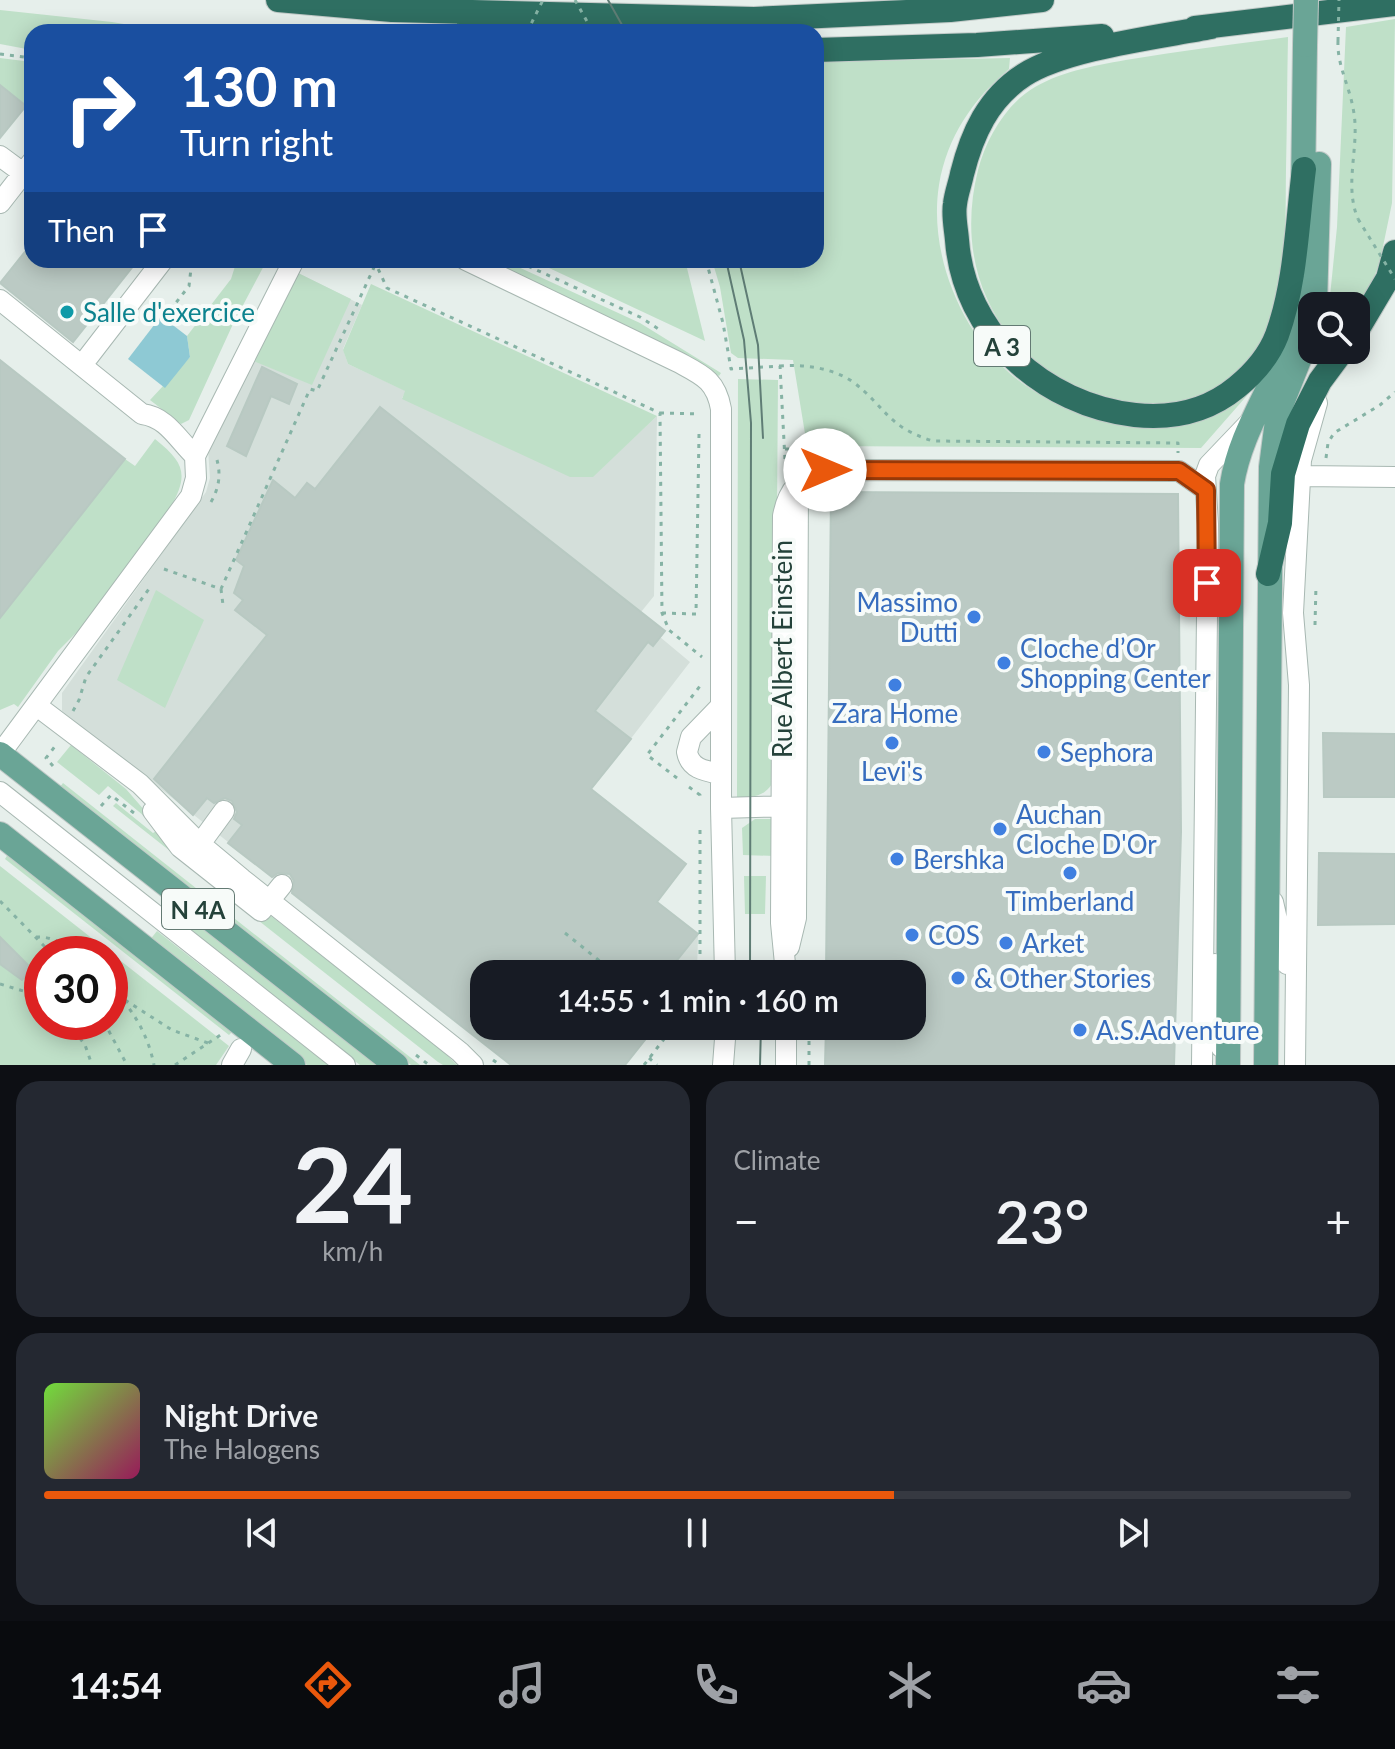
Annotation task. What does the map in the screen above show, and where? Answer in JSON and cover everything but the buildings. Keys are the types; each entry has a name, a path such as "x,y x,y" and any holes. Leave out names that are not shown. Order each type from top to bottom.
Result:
{"highway":[{"path":"278,0 392,10 754,19 936,11 1042,0"},
{"name":"A 3","path":"824,50 977,45 1211,27 1395,4"},
{"path":"392,10 468,24"},
{"name":"A 3","path":"1211,27 1083,53 1045,65 1007,88 980,120 967,152 954,207 958,261 972,301 992,334 1017,361 1049,387 1085,404 1148,416 1197,411 1223,399 1255,373 1276,337 1289,290 1304,169"},
{"path":"1370,308 1388,278 1395,252"},
{"path":"1268,574 1280,523 1283,474 1298,424 1320,381 1333,364"}],"main road":[{"path":"1227,1065 1232,484 1241,446 1288,347 1299,303 1304,169 1321,43 1306,0"},
{"path":"1315,292 1322,0"},
{"path":"1266,1065 1271,467 1278,413 1298,363"},
{"name":"N 4A","path":"0,754 396,1065"},
{"name":"N 4A","path":"0,834 293,1065"}],"street":[{"path":"0,156 24,166"},
{"path":"0,203 24,173"},
{"path":"82,365 157,268"},
{"path":"0,754 191,496 196,478 188,450 290,268"},
{"path":"483,268 678,362 703,376 719,393 725,960"},
{"path":"0,300 142,414 145,424 166,441 188,450"},
{"path":"1295,1065 1299,685 1293,613 1300,476 1301,460 1318,402 1337,364"},
{"path":"1202,1065 1205,476 1209,465 1259,413"},
{"path":"798,484 815,472 825,470 1178,461 1240,433"},
{"path":"1178,461 1206,490"},
{"path":"1300,476 1395,477"},
{"name":"Rue Albert Einstein","path":"787,960 796,918 789,806 783,516 787,496 798,484"},
{"path":"37,706 124,772 200,844 276,893 473,1065"},
{"path":"721,706 691,737 687,752 688,759 699,769 721,774"},
{"path":"124,772 180,847 261,911 276,893"},
{"path":"0,792 345,1065"},
{"path":"721,808 789,806"},
{"path":"200,844 224,811"},
{"path":"1203,834 1230,892"},
{"path":"1202,861 1210,889 1210,926 1216,968 1216,1033 1227,1065"},
{"path":"1266,871 1295,999"},
{"path":"723,1065 725,1040"},
{"path":"786,1040 786,1065"}],"path":[{"path":"531,24 543,0"},
{"path":"575,0 588,24"},
{"path":"1339,0 1321,43 1340,66 1354,109 1351,195 1358,219 1395,279"},
{"path":"0,54 24,57"},
{"path":"164,318 189,286 191,268"},
{"path":"223,605 221,589 310,389 317,391 372,268"},
{"path":"378,268 387,288 660,413 700,413"},
{"path":"708,268 731,369 805,364 851,381 890,420 910,434 933,441 1178,443 1178,461"},
{"path":"780,366 785,460 798,484"},
{"path":"1324,475 1328,443 1334,433 1380,405 1395,392"},
{"path":"660,413 662,613 669,630 704,659"},
{"path":"662,613 696,614 699,429"},
{"path":"785,449 826,451"},
{"path":"164,569 221,589"},
{"path":"700,809 700,795 647,755 705,681"},
{"path":"700,822 700,960"},
{"path":"0,901 35,936"},
{"path":"565,933 599,960"},
{"path":"0,984 24,991"},
{"path":"128,1002 172,1030 208,1043"},
{"path":"128,1005 146,1038 154,1065"},
{"path":"175,1065 222,1034"},
{"path":"81,1040 92,1065"},
{"path":"114,1040 127,1065"},
{"path":"644,1065 663,1040"},
{"path":"809,1040 809,1065"},
{"path":"649,1058 657,1065"}],"shaded area":[{"path":"296,272 362,305 343,349 348,364 406,391 402,398 593,476 657,416 654,596 641,612 665,631 660,637 690,662 592,789 686,864 657,902 698,934 697,960 470,960 470,1033 62,711 62,693 206,492 210,478 208,449"},
{"path":"479,1040 645,1040 625,1065 511,1065"}],"green space":[{"path":"0,10 124,24 24,24 24,48 0,44"},
{"path":"1395,19 1392,203 1380,261 1367,292 1330,292 1337,227 1346,27"},
{"path":"1288,37 1284,258 1271,324 1252,357 1219,388 1187,401 1160,404 1133,402 1078,387 1031,358 999,321 988,301 974,259 971,215 978,170 986,146 1006,113 1035,87 1082,69"},
{"path":"0,58 24,61 24,104 0,85"},
{"path":"1010,58 1009,69 973,106 955,135 939,185 937,216 940,249 962,311 1001,365 1025,386 1075,411 1213,411 1229,407 1251,391 1201,448 807,446 793,360 738,358 731,353 714,268 824,268 824,62"},
{"path":"234,268 263,268 189,420 181,424 150,400 190,357 187,336 231,279"},
{"path":"500,268 520,268 640,323 721,373 719,376 680,352"},
{"path":"549,268 687,268 705,341"},
{"path":"296,272 351,299 312,385 251,360"},
{"path":"371,284 657,416 593,477 570,477 402,399 405,391 348,364 343,350"},
{"path":"738,379 778,380 775,778 764,792 743,797 737,797"},
{"path":"155,439 173,455 181,470 180,487 170,508 88,621 58,651 18,707 14,704 0,710 0,618 125,459 135,466"},
{"path":"156,590 204,620 165,708 117,680"},
{"path":"71,745 126,789 152,819 150,821 108,786 99,795 57,762"},
{"path":"63,783 420,1065 411,1065 60,787"},
{"path":"116,803 153,833 160,829 176,850 266,921 271,916 441,1049 457,1065 438,1062 113,806"},
{"path":"755,819 772,819 775,856 743,855 742,828"},
{"path":"8,854 112,936 103,936 5,859"},
{"path":"0,866 89,936 24,936 24,1040 128,1040 128,967 229,1046 216,1065 0,1065"},
{"path":"744,876 766,876 765,914 745,914"},
{"path":"177,904 381,1065 360,1065 169,915"},
{"path":"157,931 328,1065 307,1065 149,941"},
{"path":"128,948 233,1031 229,1035 128,956"}],"water":[{"path":"161,316 187,336 190,357 165,388 128,359"}],"tram line":[{"path":"608,0 622,24"},
{"path":"728,268 744,340 751,423 750,960"},
{"path":"741,268 758,345 763,438"},
{"path":"760,1065 761,1040"}],"place":[{"name":"Salle d'exercice","path":"67,312"},
{"name":"Massimo Dutti","path":"974,617"},
{"name":"Cloche d’Or Shopping Center","path":"1004,663"},
{"name":"Zara Home","path":"895,685"},
{"name":"Levi's","path":"892,743"},
{"name":"Sephora","path":"1044,752"},
{"name":"Auchan Cloche D'Or","path":"1000,829"},
{"name":"Bershka","path":"897,859"},
{"name":"Timberland","path":"1070,873"},
{"name":"COS","path":"912,935"},
{"name":"Arket","path":"1006,943"},
{"name":"& Other Stories","path":"958,978"},
{"name":"A.S.Adventure","path":"1080,1030"}],"route":[{"path":"825,470 1179,471 1206,490 1207,583"}]}
